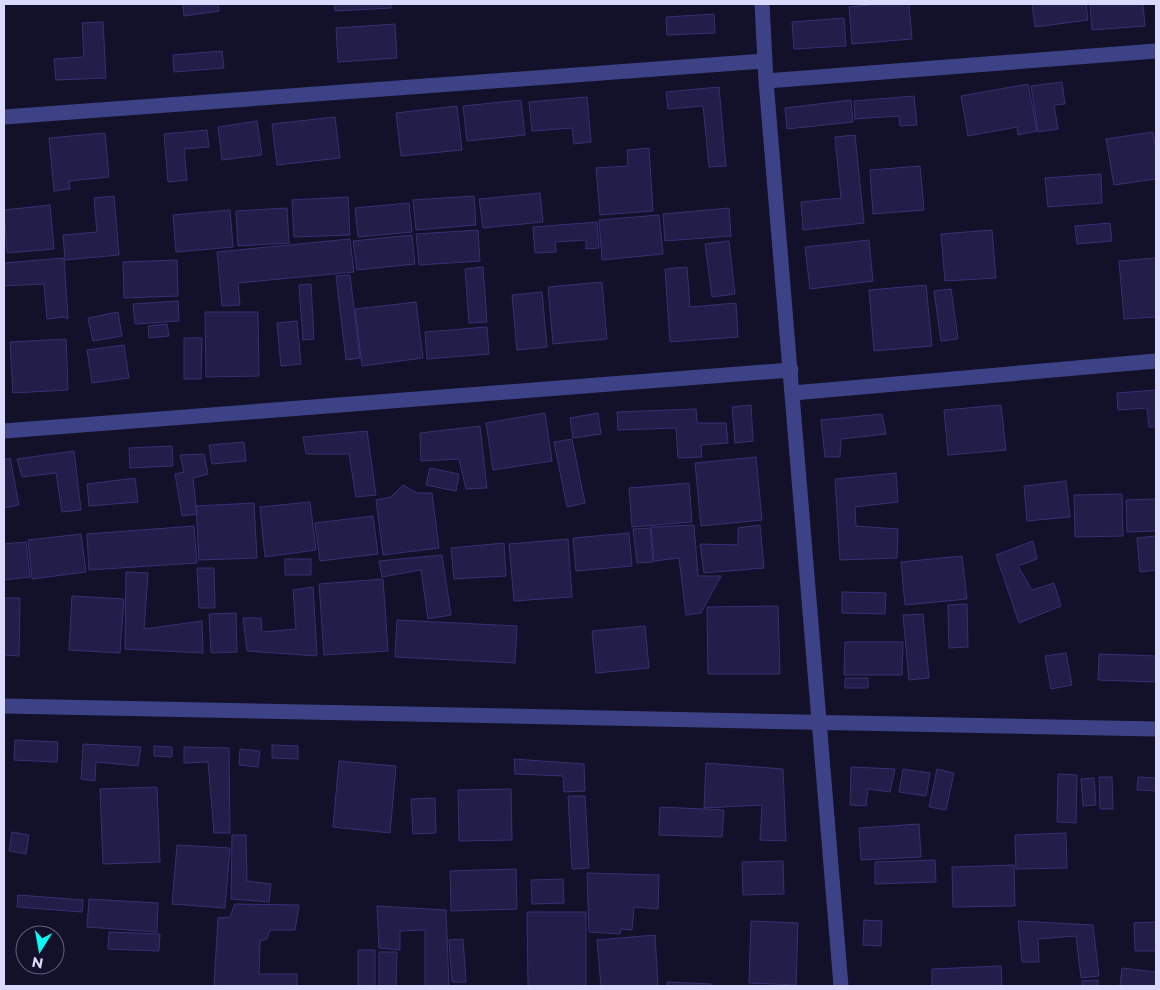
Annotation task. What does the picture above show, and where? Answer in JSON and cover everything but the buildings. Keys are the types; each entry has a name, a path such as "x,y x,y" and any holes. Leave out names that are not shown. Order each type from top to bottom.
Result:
{"street":[{"path":"762,4 766,81 821,723 841,986"},
{"path":"766,81 1156,51"},
{"path":"4,117 765,61"},
{"path":"793,393 1156,361"},
{"path":"4,431 791,370"},
{"path":"4,706 1156,730"}]}
